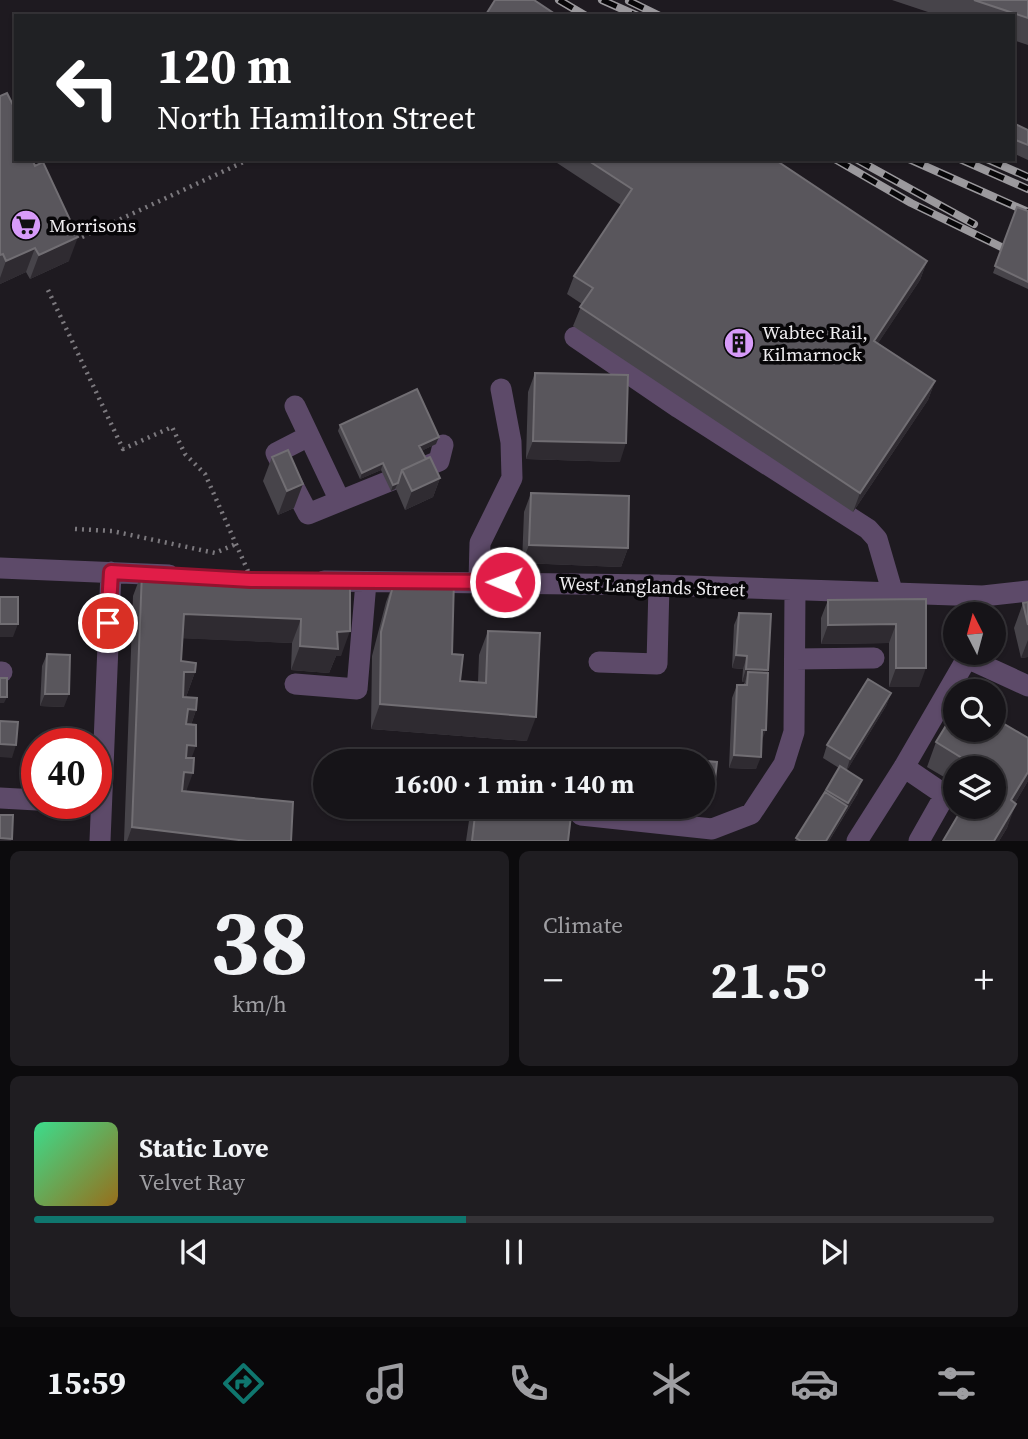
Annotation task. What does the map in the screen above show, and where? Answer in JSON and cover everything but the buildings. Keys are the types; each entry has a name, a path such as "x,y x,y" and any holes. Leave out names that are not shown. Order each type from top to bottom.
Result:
{"street":[{"path":"575,337 679,408 868,529 877,539 893,594"},
{"path":"479,581 480,543 512,478 511,442 501,389"},
{"path":"295,406 340,501"},
{"path":"309,436 276,453 308,514 439,461 443,445"},
{"path":"0,568 187,576"},
{"path":"103,728 111,572"},
{"name":"West Langlands Street","path":"303,581 659,585 893,594 958,602"},
{"path":"295,684 357,688 366,582"},
{"path":"599,662 657,664 659,585"},
{"path":"618,819 712,829 751,814 785,764 794,732 795,591"},
{"name":"West Langlands Street","path":"992,602 1028,591"},
{"path":"795,659 874,659"},
{"path":"857,841 904,767 962,665"},
{"path":"987,665 1028,686"},
{"path":"904,767 944,794 919,841"},
{"path":"0,798 21,799"},
{"path":"99,819 100,841"}],"path":[{"path":"82,237 246,161"},
{"path":"48,290 123,449 172,427 185,454 205,474 251,580"},
{"path":"75,529 112,531 215,553 236,544"}],"railway":[{"path":"559,0 583,14"},
{"path":"602,0 634,14"},
{"path":"629,1 656,14"},
{"path":"838,161 911,203 1028,260"},
{"path":"860,161 974,224"},
{"path":"913,161 1028,212"},
{"path":"965,161 1028,189"},
{"path":"992,161 1028,177"}],"place":[{"name":"Morrisons","path":"26,225"},
{"name":"Wabtec Rail, Kilmarnock","path":"739,343"}],"route":[{"path":"108,623 111,572 251,580 505,582"}]}
